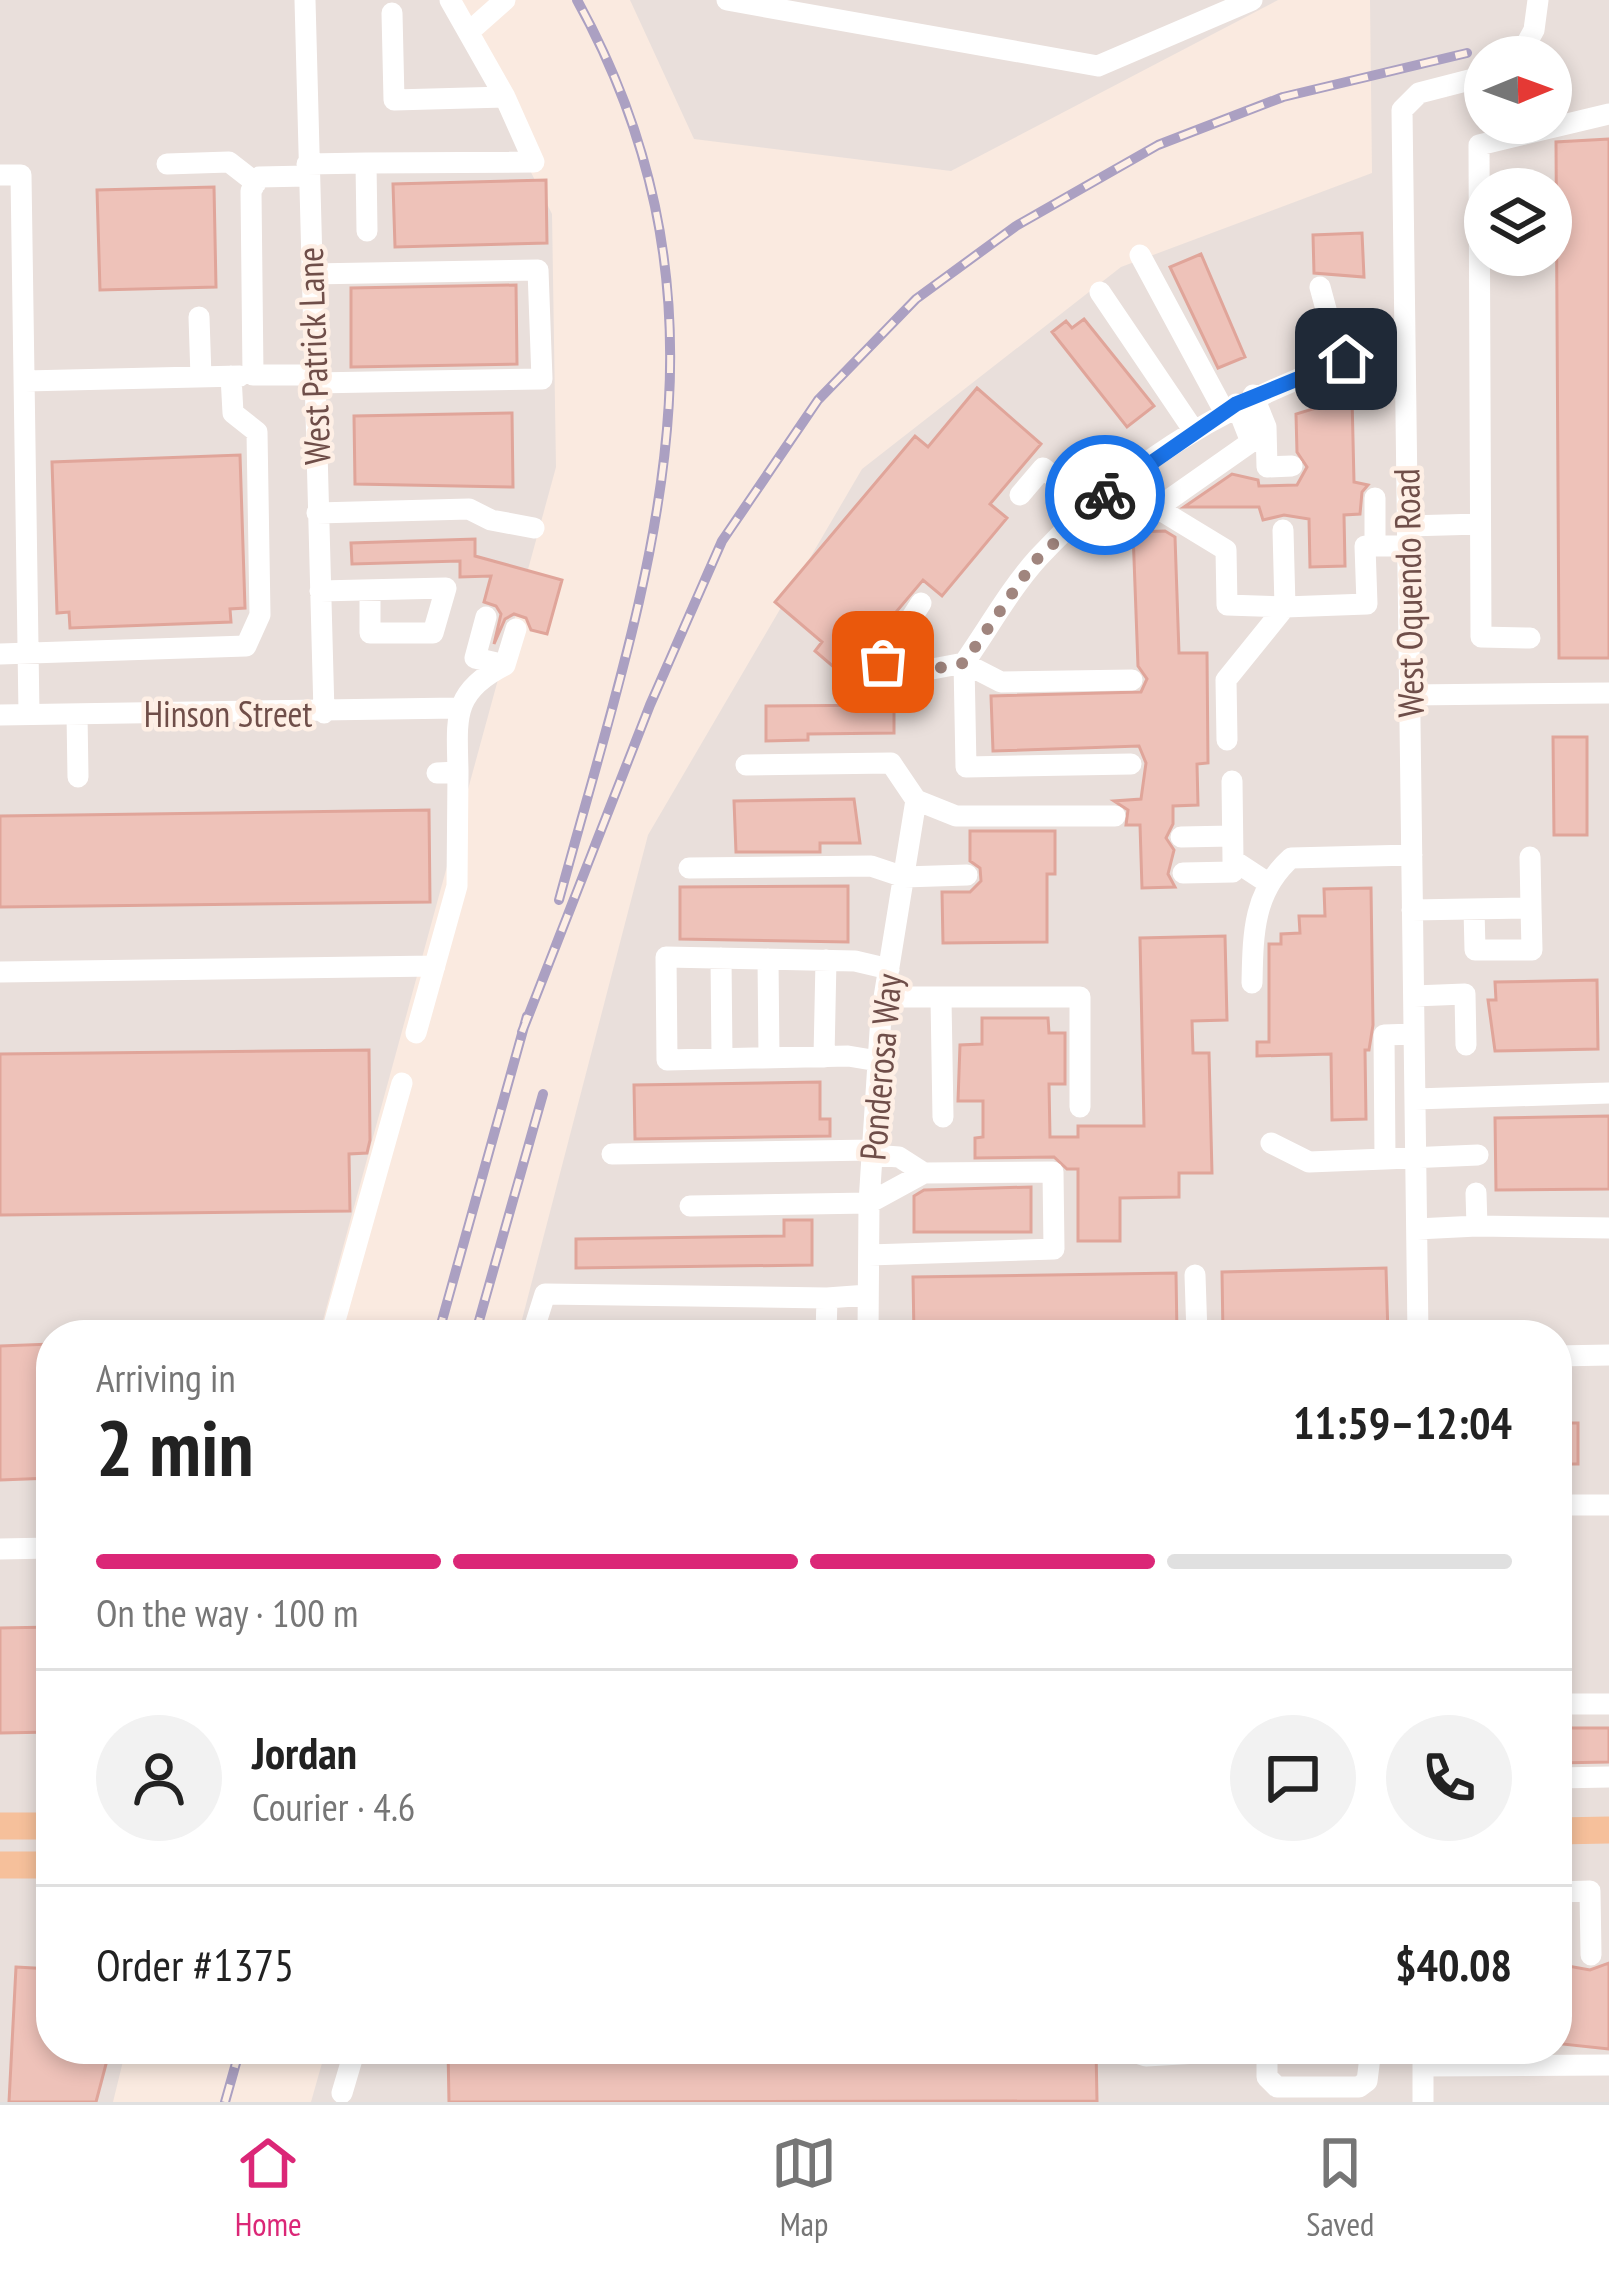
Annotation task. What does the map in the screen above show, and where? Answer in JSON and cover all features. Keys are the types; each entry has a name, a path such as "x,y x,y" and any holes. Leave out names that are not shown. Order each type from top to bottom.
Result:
{"main road":[{"path":"0,1826 36,1826"},
{"path":"1572,1831 1609,1831"},
{"path":"0,1865 36,1865"}],"street":[{"name":"West Patrick Lane","path":"305,0 324,712"},
{"path":"0,654 246,646 260,615 257,432 233,413 242,376 250,191 259,177 307,170 366,164 534,162 506,97 450,0"},
{"path":"470,31 505,0"},
{"path":"727,0 1098,66 1252,0"},
{"path":"1531,36 1538,0"},
{"path":"392,14 394,100 506,97"},
{"name":"West Oquendo Road","path":"1418,1320 1402,110 1419,93 1464,81"},
{"path":"1530,638 1481,637 1479,146 1609,114"},
{"path":"167,164 229,162 256,183"},
{"path":"366,164 367,231"},
{"path":"0,175 21,175 28,715"},
{"path":"1140,254 1238,403 1252,442 1157,508"},
{"path":"0,399 26,390 201,376 542,379 538,270 310,274"},
{"path":"1320,287 1340,361"},
{"path":"1100,292 1194,431"},
{"path":"199,317 201,376"},
{"path":"1131,764 966,767 964,663 1034,562 1090,506 1128,478 1238,403 1340,361 1405,341"},
{"path":"1238,403 1266,428 1267,467 1292,466"},
{"path":"1020,495 1043,468 1090,506"},
{"path":"1128,478 1157,508 1226,550 1227,605 1408,605"},
{"path":"1375,498 1375,546"},
{"path":"317,513 470,508 491,520 534,528"},
{"path":"1367,604 1365,546 1480,524"},
{"path":"1227,740 1226,680 1286,607 1283,530"},
{"path":"320,591 370,590"},
{"path":"921,603 883,662 896,676 964,663 1001,682 1132,680"},
{"path":"487,617 475,658 505,665"},
{"path":"416,1033 458,886 448,772 457,708 480,677 505,665 516,629"},
{"path":"1410,695 1609,693"},
{"name":"Hinson Street","path":"0,715 457,708"},
{"path":"77,714 78,777"},
{"path":"746,765 891,763 916,800 956,816 1115,816"},
{"path":"1183,873 1233,872 1232,781"},
{"name":"Ponderosa Way","path":"868,1320 868,1203 878,1061 916,800"},
{"path":"1180,837 1232,836"},
{"path":"1252,983 1253,931 1265,881 1291,858 1412,855"},
{"path":"1474,909 1475,950 1532,950 1530,857"},
{"path":"1233,860 1265,881"},
{"path":"688,868 871,866 904,877 967,875"},
{"path":"1412,910 1532,908"},
{"path":"878,1061 824,1057 668,1060 666,957 826,960 889,969"},
{"path":"721,958 722,1058"},
{"path":"768,959 769,1058"},
{"path":"824,1057 826,960"},
{"path":"0,972 435,966"},
{"path":"1414,996 1465,994 1466,1045"},
{"path":"884,997 1080,997 1081,1107"},
{"path":"940,999 943,1117"},
{"path":"1385,1159 1384,1035 1414,1034"},
{"path":"330,1320 329,1300 402,1083"},
{"path":"1415,1100 1609,1093"},
{"path":"1271,1143 1309,1162 1478,1155"},
{"path":"612,1154 872,1153 899,1157 924,1173"},
{"path":"690,1206 868,1203 924,1173 1053,1172 1054,1249 868,1255"},
{"path":"1476,1193 1477,1226"},
{"path":"1417,1228 1609,1228"},
{"path":"1195,1275 1196,1320"},
{"path":"537,1320 545,1294 868,1295"},
{"path":"826,1320 827,1298"},
{"path":"1572,1356 1609,1355"},
{"path":"1572,1505 1609,1505"},
{"path":"0,1549 36,1548"},
{"path":"1572,1704 1609,1704"},
{"path":"1572,1778 1609,1777"},
{"path":"1572,1892 1590,1891 1591,1955"},
{"path":"342,2093 351,2064"},
{"path":"1268,2064 1268,2077 1277,2087 1360,2087 1367,2081 1369,2064"},
{"path":"1423,2064 1423,2102"},
{"path":"1572,2064 1609,2065"}],"shaded area":[{"path":"0,0 444,0 552,214 556,467 323,1320 36,1320 36,2064 122,2064 113,2102 0,2102"},
{"path":"630,0 1278,0 951,171 694,139"},
{"path":"1370,0 1609,0 1609,2102 311,2102 322,2064 1572,2064 1572,1320 522,1320 648,835 862,469 1121,267 1372,173"}],"building":[{"path":"1609,139 1609,658 1559,658 1557,276 1572,276 1572,168 1556,168 1556,144"},
{"path":"546,180 547,243 395,247 393,184"},
{"path":"214,187 216,287 100,290 97,190"},
{"path":"1362,233 1364,277 1314,273 1313,235"},
{"path":"1201,254 1245,357 1218,368 1170,267"},
{"path":"516,285 517,364 351,367 351,288"},
{"path":"1084,319 1154,406 1127,427 1052,332 1066,321 1072,328"},
{"path":"977,388 1041,444 990,504 1007,518 942,596 923,580 843,675 815,651 822,642 775,602 915,436 928,447"},
{"path":"1352,397 1354,482 1368,485 1362,492 1360,514 1344,515 1345,566 1310,567 1309,519 1284,515 1263,520 1259,507 1184,507 1232,474 1258,480 1259,486 1297,485 1307,467 1297,452 1296,414"},
{"path":"512,413 513,487 355,484 354,416"},
{"path":"240,455 245,608 230,609 231,622 70,628 69,612 57,613 52,462"},
{"path":"1165,531 1175,537 1179,653 1207,653 1208,763 1197,764 1198,805 1173,806 1173,824 1166,838 1174,850 1168,874 1175,887 1142,888 1140,825 1126,825 1128,810 1114,801 1141,799 1146,763 1139,746 993,751 991,696 1141,692 1147,679 1138,666 1133,532"},
{"path":"475,539 475,556 562,580 547,634 531,630 526,618 514,614 505,619 494,644 501,614 496,606 484,602 491,576 460,577 460,561 352,564 351,543"},
{"path":"894,705 894,733 808,734 808,740 766,741 766,706"},
{"path":"1553,737 1587,737 1587,835 1554,835"},
{"path":"854,799 860,843 820,843 820,852 736,852 734,801"},
{"path":"429,810 430,902 0,907 0,816"},
{"path":"970,831 1055,831 1055,874 1047,874 1047,942 943,943 942,892 970,892 981,881 980,868 970,861"},
{"path":"848,886 848,942 680,939 680,887"},
{"path":"1371,888 1373,1025 1369,1050 1365,1050 1366,1119 1332,1120 1331,1054 1257,1056 1257,1042 1269,1042 1269,944 1281,944 1281,934 1300,933 1299,916 1325,916 1324,889"},
{"path":"1225,936 1227,1020 1192,1021 1193,1053 1209,1053 1212,1173 1179,1173 1179,1197 1120,1198 1120,1241 1078,1241 1078,1169 1067,1169 1054,1157 975,1158 975,1138 983,1137 983,1101 958,1101 960,1045 982,1044 982,1018 1048,1018 1049,1033 1065,1033 1065,1084 1049,1084 1050,1137 1078,1137 1078,1126 1144,1126 1140,938"},
{"path":"1597,980 1598,1049 1495,1051 1488,1000 1496,1000 1495,982"},
{"path":"369,1050 370,1140 367,1153 349,1154 350,1211 0,1215 0,1054"},
{"path":"820,1082 820,1119 830,1119 830,1136 635,1139 634,1085"},
{"path":"1609,1116 1609,1189 1496,1190 1495,1118"},
{"path":"1031,1187 1031,1232 914,1232 914,1196 924,1190"},
{"path":"784,1220 812,1220 812,1265 576,1268 576,1239 784,1236"},
{"path":"1386,1268 1388,1320 1223,1320 1222,1272"},
{"path":"1176,1273 1177,1320 914,1320 913,1277"},
{"path":"36,1345 36,1479 0,1480 0,1346"},
{"path":"1572,1423 1578,1423 1578,1464 1572,1464"},
{"path":"36,1627 36,1732 0,1733 0,1628"},
{"path":"1572,1728 1609,1728 1609,1762 1572,1763"},
{"path":"1609,1963 1609,2049 1572,2045 1572,1967 1590,1970"},
{"path":"16,1967 36,1968 36,2064 106,2064 96,2102 9,2102"},
{"path":"448,2064 1096,2064 1097,2101 449,2102"}],"railway":[{"path":"559,900 648,559 665,449 670,339 659,229 629,116 577,0"},
{"path":"522,1032 650,705 722,541 818,400 916,299 1016,226 1158,145 1283,97 1464,54"},
{"path":"442,1320 527,1016"},
{"path":"479,1320 543,1094"},
{"path":"225,2102 236,2064"}],"way so far":[{"path":"883,662 896,676 964,663 1034,562 1105,495"}],"route":[{"path":"1105,495 1236,404 1346,359"}]}
